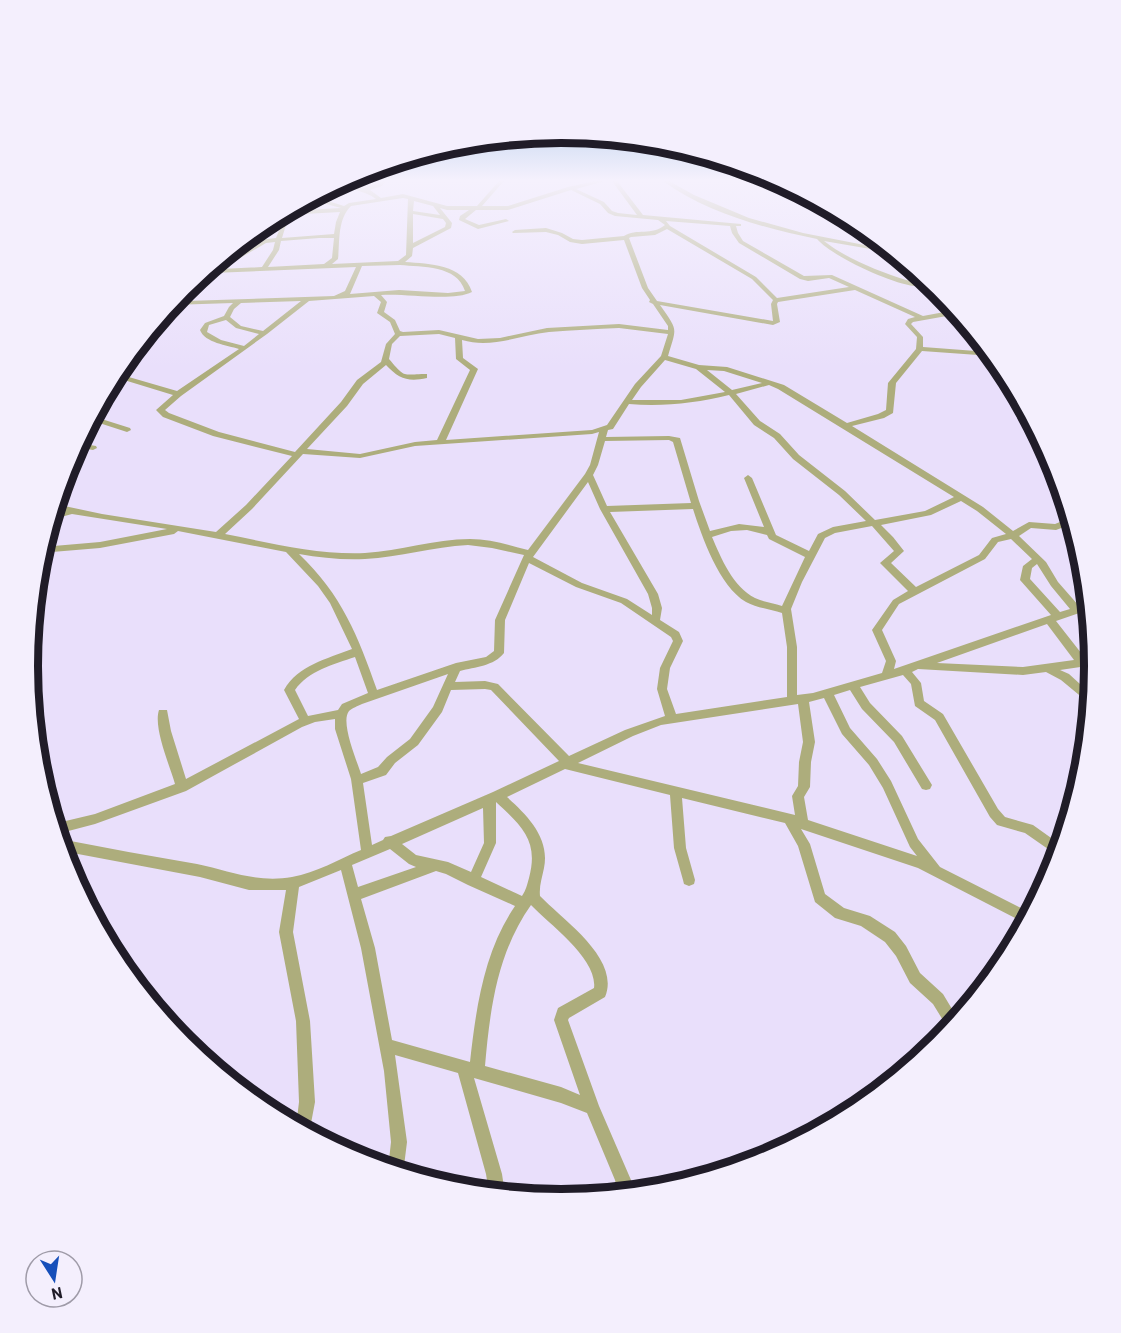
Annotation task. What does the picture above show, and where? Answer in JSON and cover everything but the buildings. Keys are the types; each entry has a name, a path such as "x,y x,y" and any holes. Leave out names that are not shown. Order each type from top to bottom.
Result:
{"street":[{"path":"233,260 264,243"},
{"path":"264,269 277,243"},
{"path":"326,266 335,259 337,243"},
{"path":"400,263 408,256 410,246 416,243"},
{"path":"366,851 358,780 341,729 341,714 346,707 374,696 456,667 489,660 498,653 500,620 529,556 589,475 603,435 615,423 627,402 663,357 672,332 667,320 652,302 628,243"},
{"path":"695,243 754,278 776,300"},
{"path":"743,243 802,278 827,276 920,317"},
{"path":"824,243 866,266 916,284"},
{"path":"849,243 874,248"},
{"path":"242,255 253,270"},
{"path":"186,302 306,300 399,292 448,295 470,292 465,281 457,273 400,263 217,272"},
{"path":"343,296 351,287 360,264"},
{"path":"776,300 856,288"},
{"path":"377,295 384,302 380,313 393,321 399,333"},
{"path":"241,300 231,308 227,317 207,324 203,330 204,333 219,341 245,348"},
{"path":"306,300 245,348 178,394 162,407 161,412 216,434 297,452 360,456 404,446 440,443 603,435 676,439 697,506 724,569 741,593 752,601 786,611"},
{"path":"652,302 773,323 777,322 774,304 776,300"},
{"path":"845,426 881,416 890,411 892,383 920,349 920,337 909,324 910,320 946,313"},
{"path":"227,317 238,327 265,333"},
{"path":"218,536 249,507 297,452 344,404 360,382 386,360 389,344 399,333 439,332 458,338 490,340 548,330 624,326 672,332"},
{"path":"440,443 474,369 460,359 458,338"},
{"path":"920,349 979,353"},
{"path":"663,357 699,367 724,369 757,382 770,383 845,426 990,516 1038,559 1060,592 1080,606"},
{"path":"386,360 400,376 413,378 424,376"},
{"path":"699,367 732,394 757,423 780,438 796,457 829,482 891,539 899,551 885,563 915,592"},
{"path":"124,378 178,394"},
{"path":"627,402 656,404 732,394 757,382"},
{"path":"99,421 127,430"},
{"path":"86,447 93,448"},
{"path":"589,475 604,509 653,594 658,606 658,614 654,621"},
{"path":"748,478 770,533 777,542 811,556"},
{"path":"948,1017 938,999 915,978 901,951 890,937 865,921 840,913 820,898 796,821 798,796 804,787 809,742 798,700 786,611 797,582 820,536 825,532 928,513 961,497"},
{"path":"604,509 697,506"},
{"path":"62,509 119,521 183,529 289,550 353,556 468,542 488,544 529,556 579,585 624,601 677,638 676,646 665,668 662,689 672,719"},
{"path":"60,514 72,511"},
{"path":"886,676 891,661 877,630 893,605 982,557 995,540 1013,535 1029,525 1056,527 1064,524"},
{"path":"708,535 740,526 770,533"},
{"path":"51,549 100,545 183,529"},
{"path":"289,550 315,574 335,600 359,651 374,696"},
{"path":"1038,559 1028,566 1025,580 1083,656"},
{"path":"69,847 200,871 249,884 293,883 493,797 628,733 660,721 798,700 827,693 905,670 1080,609"},
{"path":"305,721 291,696 290,690 293,683 308,673 359,651"},
{"path":"917,666 997,672 1050,669 1084,663"},
{"path":"358,780 382,771 391,760 414,742 432,719 456,667"},
{"path":"1050,669 1065,677 1082,692"},
{"path":"905,670 916,683 919,703 939,717 994,813 1001,821 1029,830 1052,846"},
{"path":"447,686 485,685 494,687 565,763 796,821 938,871 1022,912"},
{"path":"853,686 866,706 898,739 926,785"},
{"path":"827,693 846,731 873,762 887,785 914,843 938,871"},
{"path":"163,713 165,731 182,787"},
{"path":"63,827 95,819 182,787 274,734 305,721 341,714"},
{"path":"676,792 680,848 689,880"},
{"path":"473,881 490,843 493,797"},
{"path":"493,797 520,817 533,832 537,842 538,867 528,898 494,960 471,1070 496,1185"},
{"path":"389,841 413,860 437,865 473,881 528,898 576,940 598,968 603,979 600,992 563,1013 561,1020 592,1108 610,1147 623,1186"},
{"path":"345,862 368,948 391,1071 399,1142 397,1163"},
{"path":"354,895 437,865"},
{"path":"293,883 285,932 303,1021 307,1102 304,1122"},
{"path":"385,1045 561,1095 592,1108"}]}
